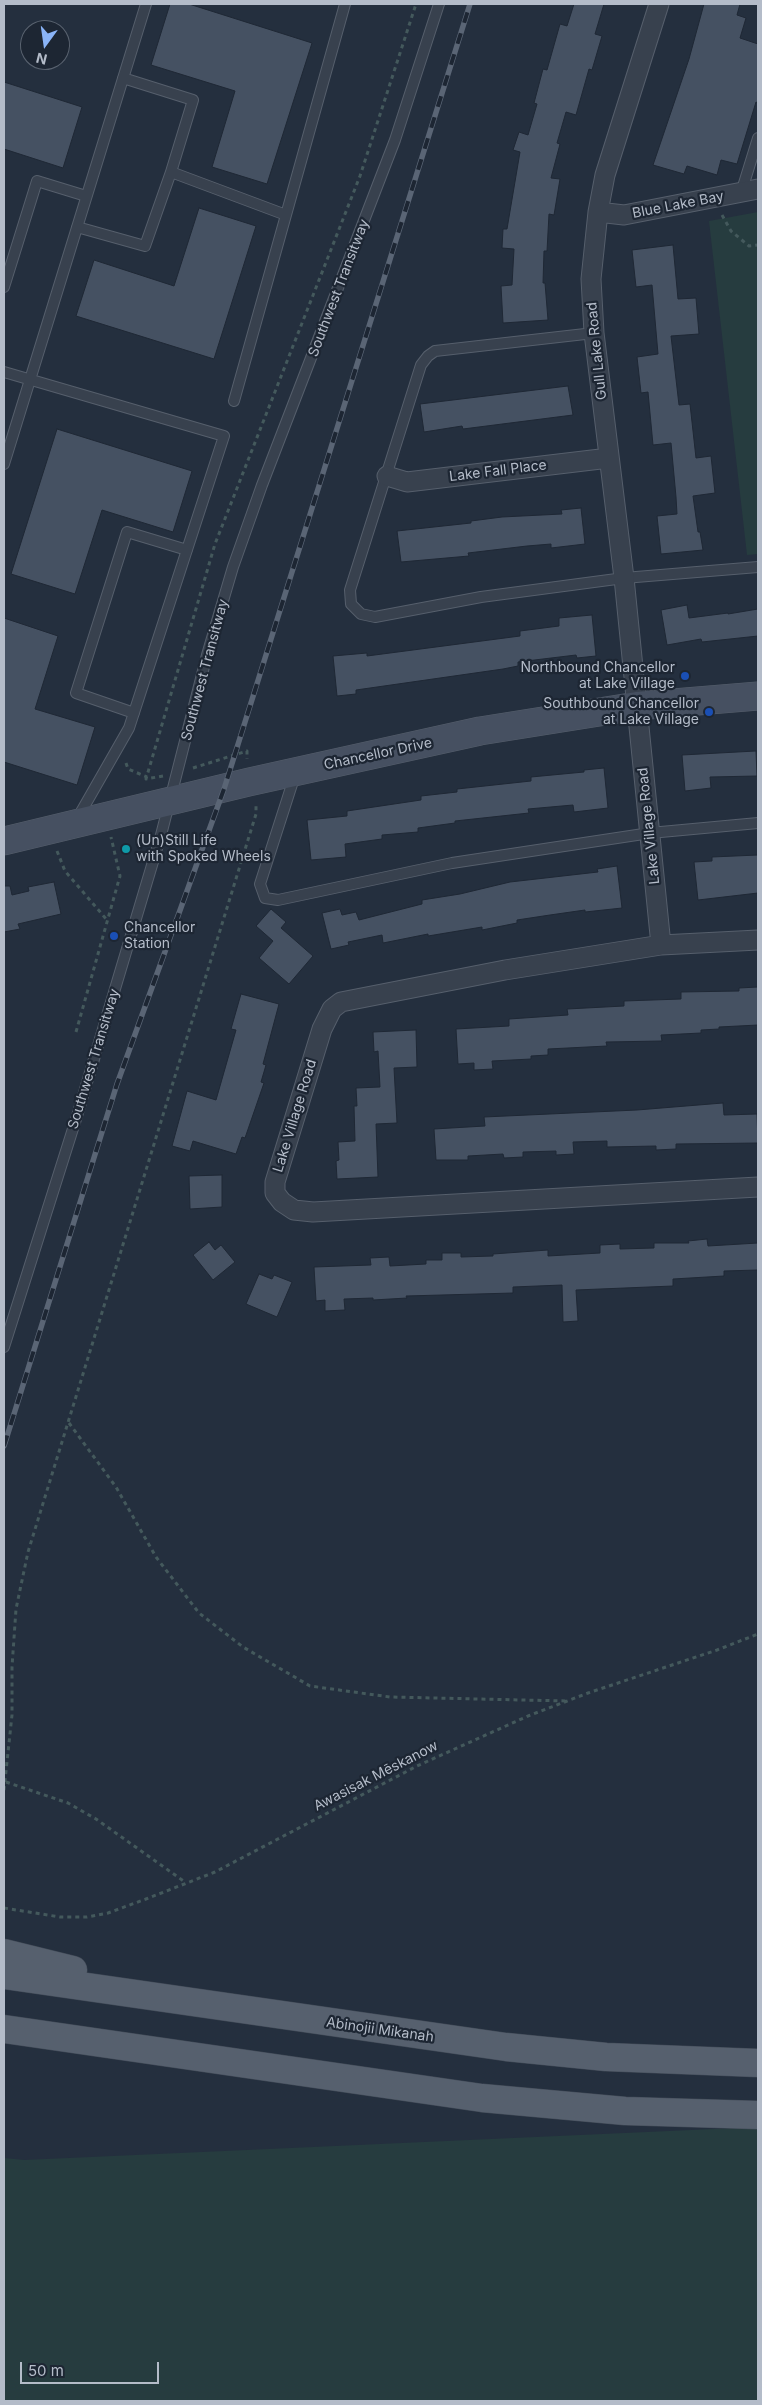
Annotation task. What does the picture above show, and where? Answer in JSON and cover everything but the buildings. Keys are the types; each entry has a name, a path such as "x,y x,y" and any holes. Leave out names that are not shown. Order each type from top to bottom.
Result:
{"main road":[{"path":"4,1954 52,1964 185,2002"},
{"name":"Abinojii Mikanah","path":"4,1975 506,2048 606,2057 758,2063"},
{"path":"4,2029 383,2085 543,2104 696,2115 758,2115"},
{"path":"4,2043 126,2047"}],"street":[{"name":"Gull Lake Road","path":"637,706 624,578 594,333 591,279 598,212 605,174 659,4"},
{"name":"Blue Lake Bay","path":"598,212 624,215 750,191"},
{"name":"Lake Fall Place","path":"387,476 408,482 609,458"},
{"name":"Chancellor Drive","path":"4,842 296,772 480,731 637,706 758,696"},
{"name":"Lake Village Road","path":"637,706 661,945"},
{"name":"Lake Village Road","path":"758,940 661,945 505,970 341,1002 332,1009 322,1029 275,1182 276,1193 282,1202 294,1210 313,1212 758,1187"}],"lane":[{"path":"4,464 146,4"},
{"path":"234,401 345,4"},
{"name":"Southwest Transitway","path":"4,1347 80,1107 171,802 207,655 233,567 262,485 395,140 439,4"},
{"path":"77,227 145,246 171,172 193,100 123,78"},
{"path":"750,191 758,138"},
{"path":"171,172 286,215"},
{"path":"4,287 6,269 37,181 86,196"},
{"path":"594,333 435,351 428,356 421,365 350,590 351,604 361,614 375,617 481,597 624,578 758,567"},
{"path":"4,372 224,436 129,728 74,825"},
{"path":"134,713 76,694 127,532 187,550"},
{"path":"296,772 260,884 265,898 278,900 452,863 650,833 758,823"}],"path":[{"path":"147,777 216,544 360,176 416,4"},
{"path":"715,198 732,231 749,246 758,245"},
{"path":"118,747 128,769 147,777 146,779 178,772 247,751"},
{"path":"4,1790 12,1715 12,1667 16,1609 28,1552 256,814 256,801"},
{"path":"76,1032 120,876 110,836"},
{"path":"56,849 65,871 107,920"},
{"path":"68,1423 116,1487 156,1557 200,1613 243,1647 310,1686 390,1697 569,1700"},
{"name":"Awasisak Mēskanow","path":"4,1908 60,1917 87,1917 108,1913 215,1872 417,1766 569,1700 717,1650 758,1634"},
{"path":"6,1782 68,1803 96,1819 185,1883"}],"green space":[{"path":"758,212 758,554 747,555 709,221"},
{"path":"758,2127 758,2401 4,2401 4,2158 24,2160"}],"railway":[{"path":"4,1446 117,1084 224,789 470,4"}],"place":[{"name":"Northbound Chancellor at Lake Village","path":"685,676"},
{"name":"Southbound Chancellor at Lake Village","path":"709,712"},
{"name":"(Un)Still Life with Spoked Wheels","path":"126,849"},
{"name":"Chancellor Station","path":"114,936"}]}
